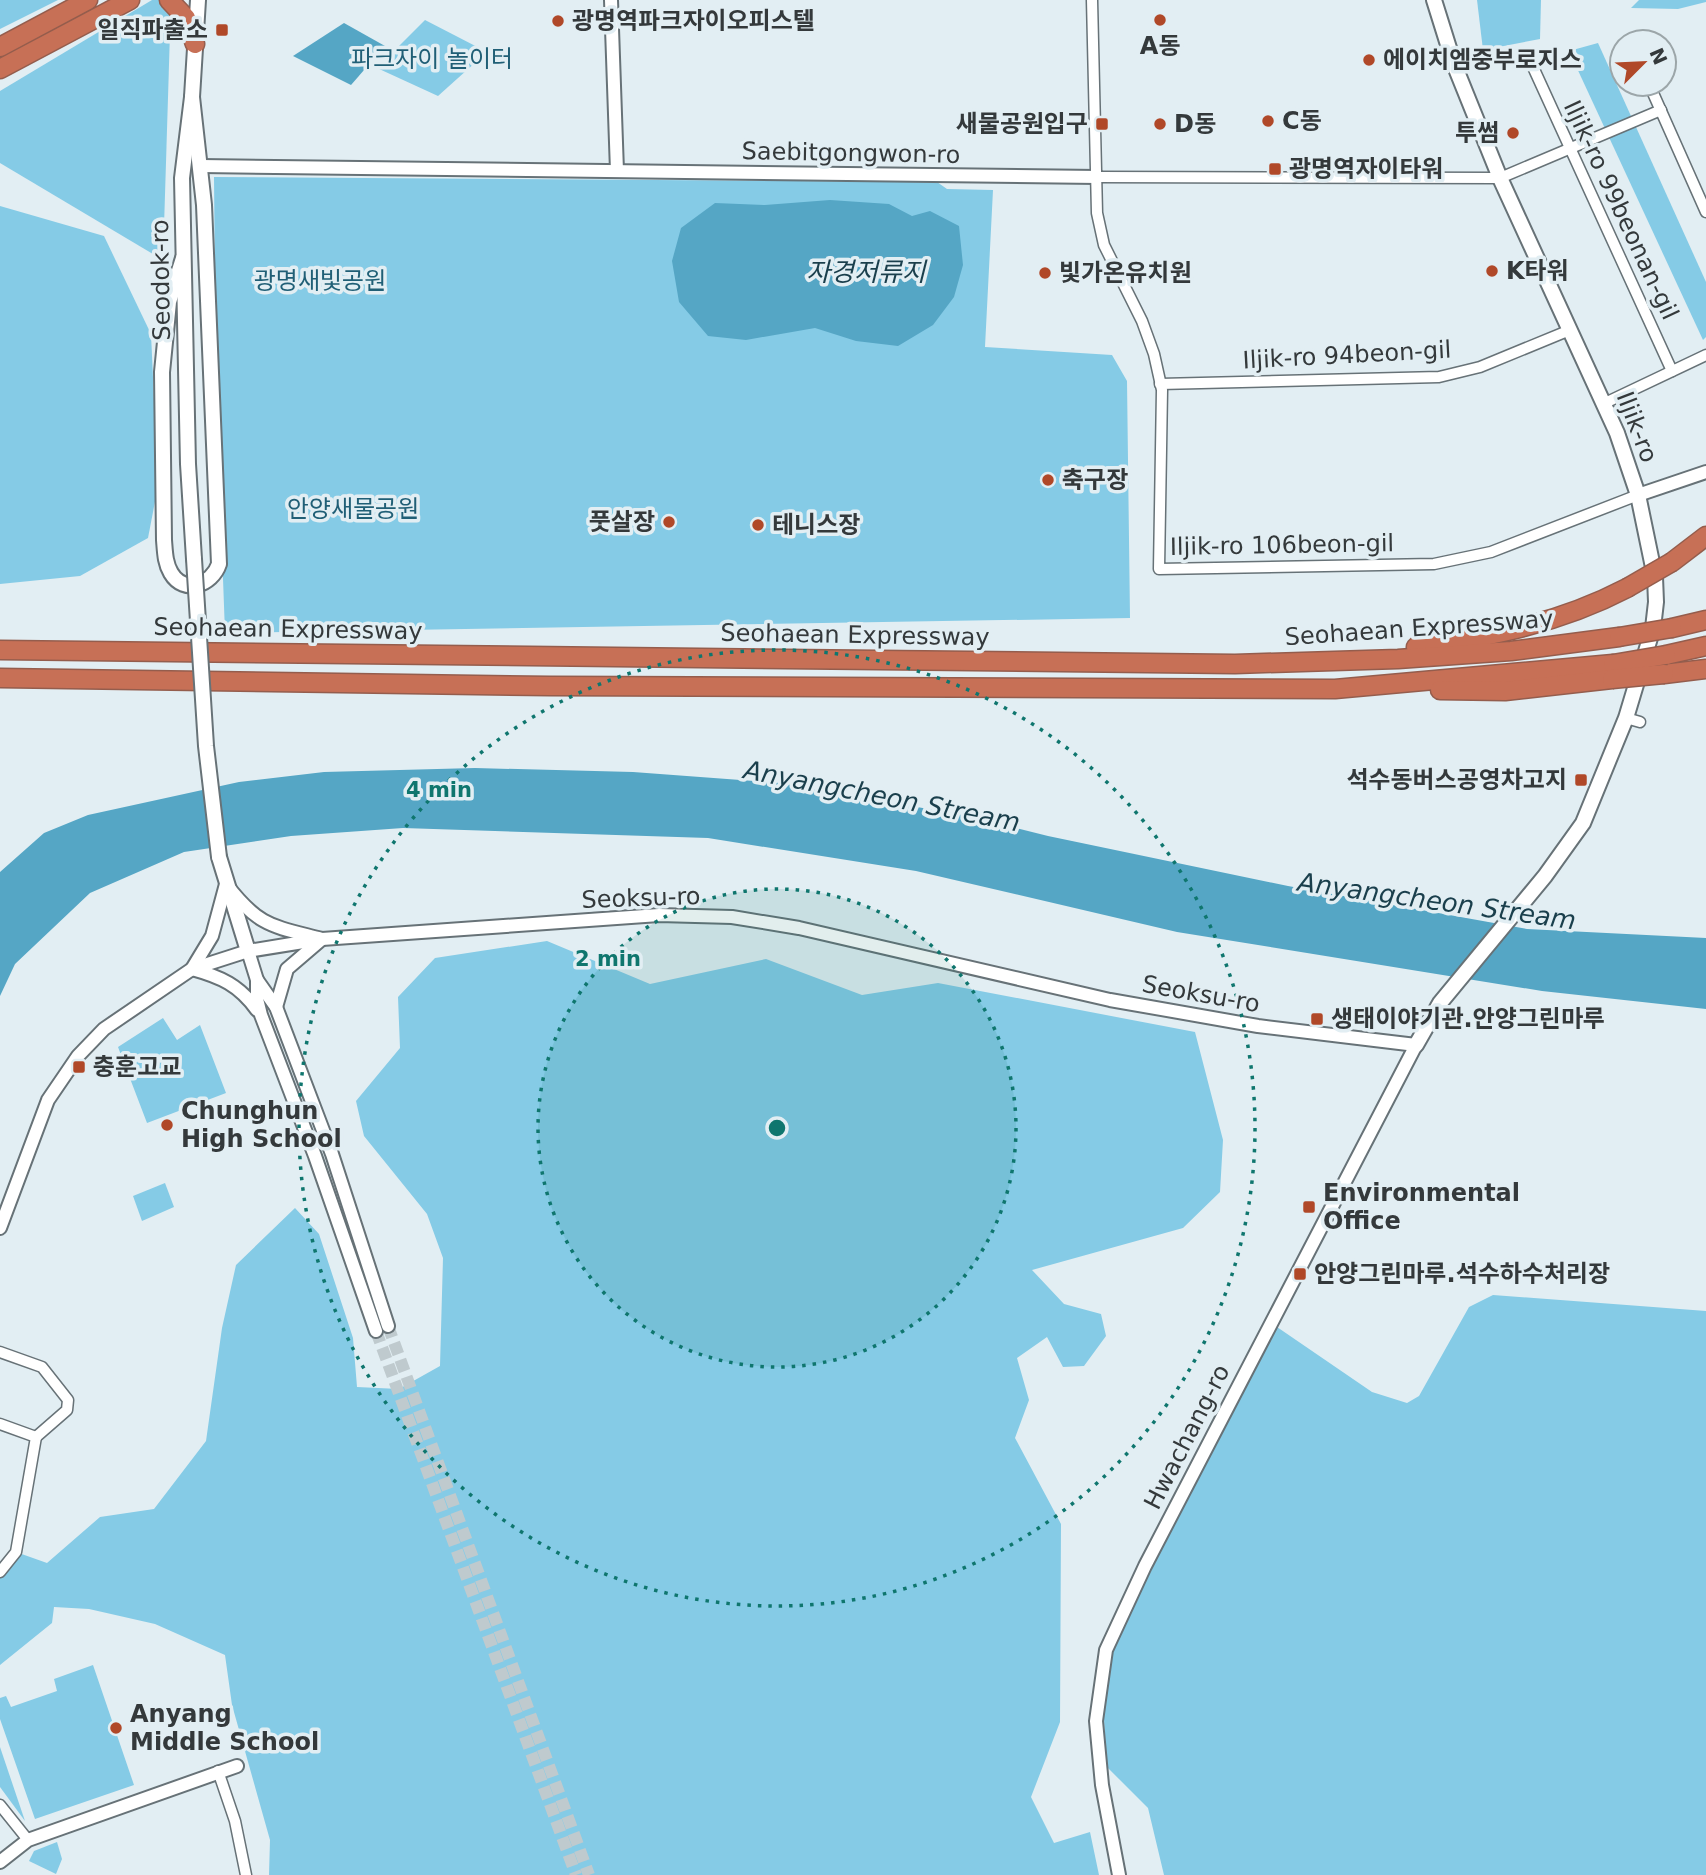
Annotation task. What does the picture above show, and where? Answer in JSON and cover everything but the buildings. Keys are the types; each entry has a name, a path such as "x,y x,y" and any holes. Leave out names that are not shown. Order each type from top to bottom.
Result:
{"highway":[{"path":"0,47 88,0"},
{"path":"169,0 186,18 195,44"},
{"path":"0,69 132,1"},
{"path":"1331,659 1504,634 1556,620 1627,588 1672,562 1706,536"},
{"name":"Seohaean Expressway","path":"0,650 1221,664 1398,659 1499,652 1619,637 1706,620"},
{"name":"Seohaean Expressway","path":"0,678 550,686 1335,689 1613,671 1706,646"},
{"path":"1613,671 1664,674 1706,669"}],"main road":[{"name":"Iljik-ro","path":"1416,1045 1440,1003 1545,876 1583,823 1633,720 1656,602 1655,577 1638,495 1605,403 1500,178 1454,64 1434,0"},
{"name":"Seodok-ro","path":"200,4 182,178 188,464 205,746 219,858 248,951"},
{"path":"183,258 169,302 162,372 164,540 166,562 172,574 178,582 194,586 212,577 219,564 201,166 192,97"}],"street":[{"path":"611,0 617,171"},
{"name":"Iljik-ro 106beon-gil","path":"1092,0 1097,213 1104,245 1142,321 1154,354 1160,384 1159,569 1434,564 1491,552 1638,495"},
{"name":"Iljik-ro 99beonan-gil","path":"1533,66 1672,371"},
{"path":"1655,98 1706,212"},
{"path":"1500,178 1661,110"},
{"name":"Saebitgongwon-ro","path":"201,166 1098,177 1500,178"},
{"name":"Iljik-ro 94beon-gil","path":"1160,384 1439,377 1480,367 1570,330"},
{"path":"1605,403 1706,355"},
{"path":"1638,495 1706,472"},
{"path":"226,884 246,910 262,921 322,939"},
{"path":"226,884 212,936 192,969 215,975 239,988 261,1015"},
{"name":"Seoksu-ro","path":"0,1228 48,1100 66,1071 104,1029 192,969 248,951 322,939 659,915 733,917 799,928 1110,1000 1258,1026 1416,1045"},
{"path":"276,1007 287,969 322,939"},
{"path":"248,951 257,980 257,999 261,1015 382,1328 332,1154 276,1007 257,980"},
{"name":"Hwachang-ro","path":"1119,1875 1102,1785 1096,1721 1106,1650 1151,1553 1416,1045"},
{"path":"0,1352 42,1367 68,1400 67,1410 36,1437 16,1552 0,1572"},
{"path":"0,1424 36,1437"},
{"path":"0,1862 28,1840 237,1766"},
{"path":"218,1771 235,1821 246,1875"},
{"path":"0,1805 28,1840"}],"green space":[{"path":"0,0 58,0 0,29"},
{"path":"152,0 171,0 163,260 0,163 0,91"},
{"path":"1477,0 1541,0 1540,39 1483,50"},
{"path":"1639,0 1706,2 1678,9 1631,8"},
{"name":"파크자이 놀이터","path":"425,20 487,52 438,96 377,68"},
{"path":"1598,43 1608,65 1608,98 1623,98 1706,282 1706,337 1703,340 1569,51"},
{"path":"214,177 937,182 947,189 993,190 985,347 1112,355 1127,381 1130,618 225,633 216,388"},
{"path":"0,206 104,236 151,334 158,486 148,538 80,576 0,584"},
{"path":"547,941 650,984 766,959 862,995 938,983 1195,1032 1223,1140 1220,1192 1183,1228 1032,1270 1064,1304 1101,1314 1106,1336 1084,1366 1063,1367 1047,1337 1017,1358 1029,1400 1015,1438 1061,1524 1060,1722 1031,1797 1054,1843 1090,1832 1099,1875 269,1875 270,1840 232,1705 225,1655 155,1624 89,1609 54,1607 52,1623 0,1665 0,1572 16,1552 47,1563 100,1517 154,1509 206,1441 222,1328 236,1265 295,1208 319,1234 353,1338 357,1387 399,1389 440,1366 443,1258 427,1214 364,1136 356,1101 400,1048 398,997 435,958"},
{"path":"163,1018 177,1040 200,1025 226,1093 147,1123 118,1047"},
{"path":"165,1183 174,1207 142,1221 133,1196"},
{"path":"1493,1295 1706,1311 1706,1875 1164,1875 1148,1808 1106,1766 1103,1696 1111,1651 1139,1581 1245,1378 1277,1327 1372,1392 1407,1403 1419,1396 1469,1307"},
{"path":"93,1665 134,1785 35,1819 0,1719 0,1698 6,1696 11,1707 57,1691 54,1679"},
{"path":"0,1747 25,1821 0,1787"},
{"path":"57,1842 62,1859 56,1874 29,1861 34,1851"}],"water":[{"path":"344,23 385,46 351,85 293,56"},
{"name":"자경저류지","path":"830,200 889,204 912,216 930,211 959,226 963,265 954,297 933,325 898,346 856,341 815,328 746,340 708,336 679,302 672,261 681,228 715,203 765,205"},
{"path":"475,768 633,772 781,783 968,816 1048,836 1288,886 1527,929 1706,938 1706,1009 1542,991 1177,932 916,871 708,838 403,828 291,836 184,852 90,893 15,964 0,996 0,872 44,833 88,815 239,782 324,772"}],"tunnel":[{"path":"388,1326 589,1875"},
{"path":"376,1331 576,1875"}],"place":[{"name":"A동","path":"1160,20"},
{"name":"광명역파크자이오피스텔","path":"558,21"},
{"name":"일직파출소","path":"222,30"},
{"name":"에이치엠중부로지스","path":"1369,60"},
{"name":"C동","path":"1268,121"},
{"name":"새물공원입구","path":"1102,124"},
{"name":"D동","path":"1160,124"},
{"name":"투썸","path":"1513,133"},
{"name":"광명역자이타워","path":"1275,169"},
{"name":"K타워","path":"1492,271"},
{"name":"빛가온유치원","path":"1045,273"},
{"name":"축구장","path":"1048,480"},
{"name":"풋살장","path":"669,522"},
{"name":"테니스장","path":"758,525"},
{"name":"석수동버스공영차고지","path":"1581,780"},
{"name":"생태이야기관.안양그린마루","path":"1317,1019"},
{"name":"충훈고교","path":"79,1067"},
{"name":"Chunghun High School","path":"167,1125"},
{"name":"Environmental Office","path":"1309,1207"},
{"name":"안양그린마루.석수하수처리장","path":"1300,1274"},
{"name":"Anyang Middle School","path":"116,1728"}],"park label":[{"name":"광명새빛공원","path":"320,281"},
{"name":"안양새물공원","path":"353,509"}],"water label":[{"name":"Anyangcheon Stream","path":"882,796"},
{"name":"Anyangcheon Stream","path":"1437,901"}]}
